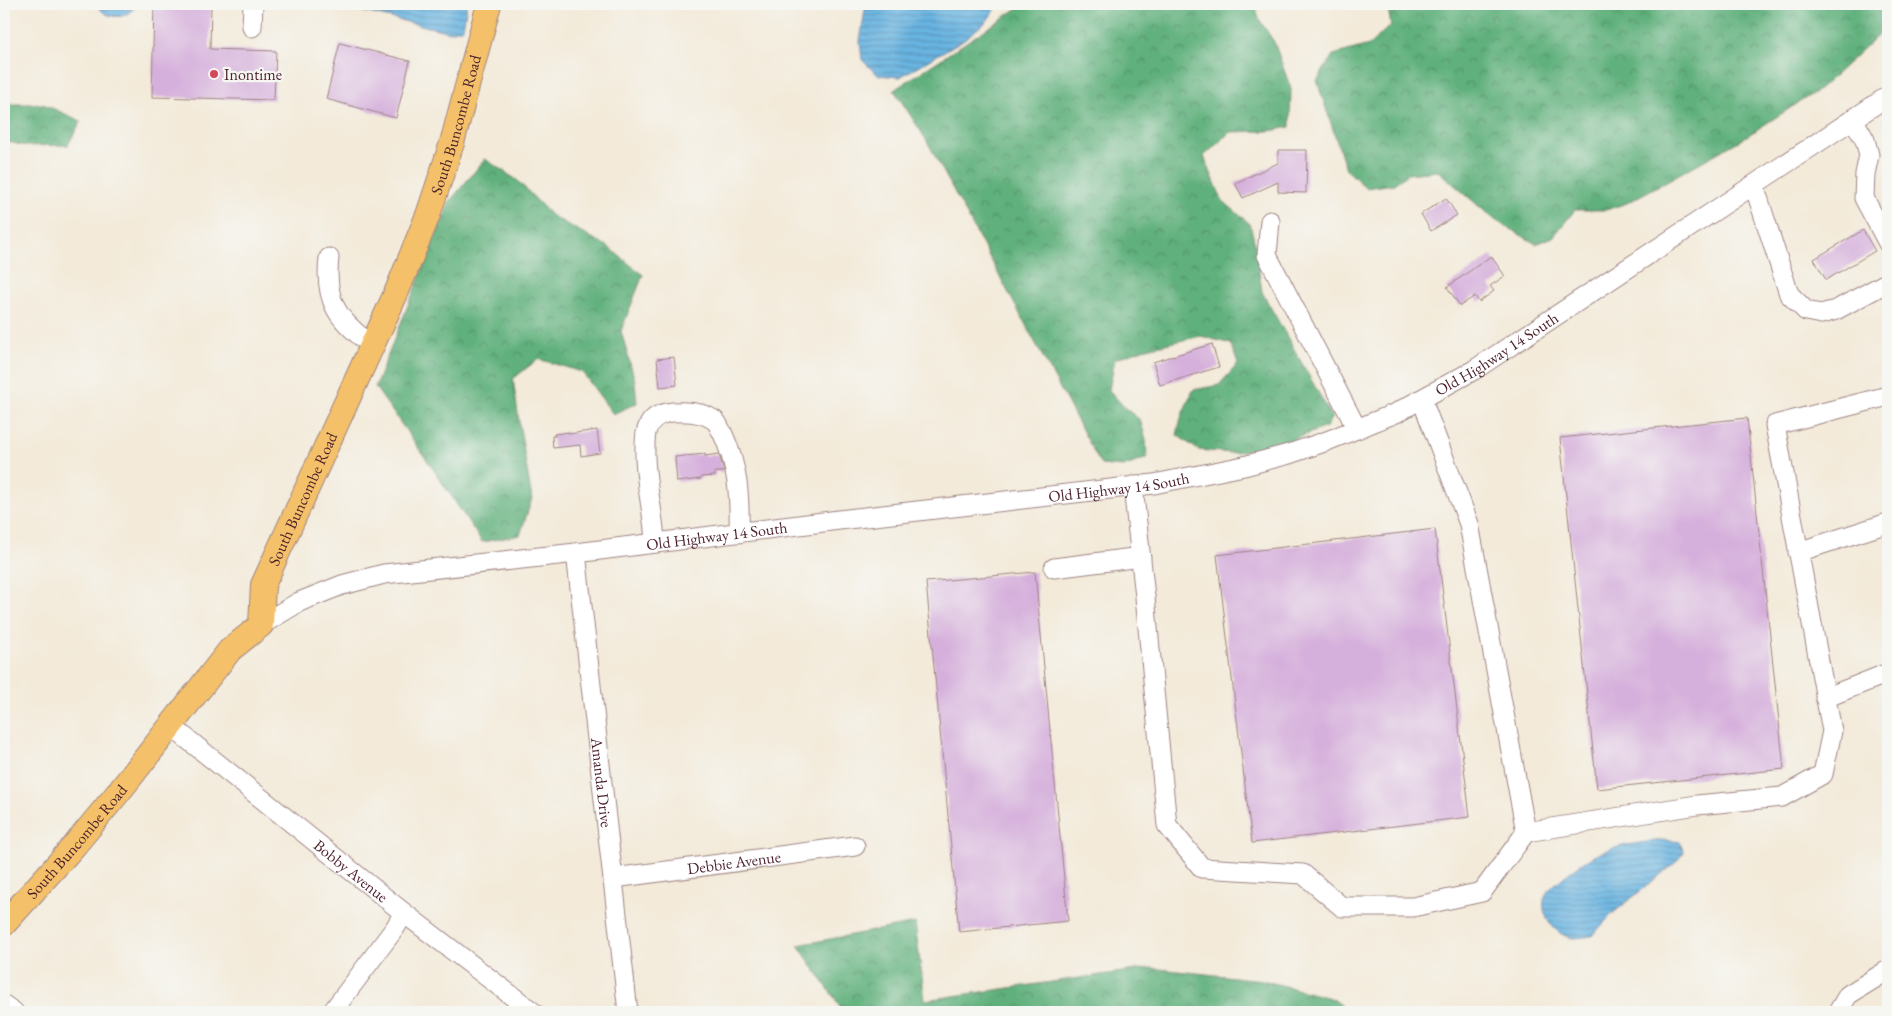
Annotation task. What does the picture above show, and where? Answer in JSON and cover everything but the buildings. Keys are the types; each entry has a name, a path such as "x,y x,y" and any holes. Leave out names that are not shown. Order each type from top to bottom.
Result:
{"main road":[{"name":"South Buncombe Road","path":"4,924 74,846 230,650 261,625 263,585 372,345 428,215 452,143 489,4"}],"street":[{"path":"252,26 254,4"},
{"name":"Old Highway 14 South","path":"261,625 298,602 342,585 384,574 576,553 1133,486 1199,476 1289,454 1396,413 1474,370 1888,96"},
{"path":"1853,119 1865,140 1869,155 1865,174 1864,198 1888,243"},
{"path":"1754,185 1789,294 1806,311 1821,314 1836,310 1888,282"},
{"path":"1270,221 1266,255 1357,429"},
{"path":"329,258 327,276 330,296 339,316 354,332 372,345"},
{"path":"1133,486 1168,825 1202,868 1303,874 1342,907 1413,907 1482,892 1526,832 1697,805 1782,797 1824,774 1832,731 1775,425 1888,396"},
{"path":"1422,400 1469,524 1526,832"},
{"path":"655,543 655,524 648,495 644,462 646,433 654,418 664,413 703,414 716,420 734,461 739,532"},
{"path":"1798,552 1888,522"},
{"name":"Amanda Drive","path":"576,553 628,1012"},
{"path":"1054,568 1141,557"},
{"path":"1825,698 1888,673"},
{"name":"Bobby Avenue","path":"171,726 404,913 533,1012"},
{"name":"Debbie Avenue","path":"614,878 855,846"},
{"path":"332,1012 395,928 404,913"},
{"path":"1838,1012 1848,995 1888,970"},
{"path":"4,1005 14,1012"}],"green space":[{"path":"1024,4 1255,4 1259,19 1274,42 1291,89 1290,127 1270,131 1230,132 1204,156 1222,200 1250,224 1256,249 1262,292 1332,417 1326,427 1287,442 1232,453 1198,450 1177,435 1182,415 1193,390 1219,385 1238,364 1231,344 1201,336 1143,349 1115,359 1109,390 1125,408 1140,420 1146,439 1147,458 1123,467 1101,465 927,141 894,90"},
{"path":"1387,4 1888,4 1888,26 1820,89 1739,141 1627,203 1606,210 1575,210 1553,237 1536,244 1495,220 1438,171 1407,174 1394,184 1366,188 1346,169 1317,81 1333,55 1369,45 1391,25"},
{"path":"4,104 43,104 81,121 68,145 26,146 4,141"},
{"path":"485,159 517,180 552,216 607,246 643,275 621,331 635,381 637,403 613,414 582,372 538,359 513,379 532,499 520,535 482,542 375,387 450,201"},
{"path":"915,923 925,1000 1150,968 1262,980 1334,999 1347,1012 844,1012 798,945"}],"water":[{"path":"98,4 139,4 127,14 111,16 104,13"},
{"path":"348,4 467,4 463,28 450,32 357,10"},
{"path":"866,4 998,5 987,21 963,40 900,77 878,75 862,60 860,41"},
{"path":"1665,840 1680,842 1684,852 1675,863 1612,914 1592,936 1572,938 1565,936 1558,932 1548,920 1544,905 1548,891 1572,870 1606,851 1645,842"}],"place":[{"name":"Inontime","path":"214,74"}]}
